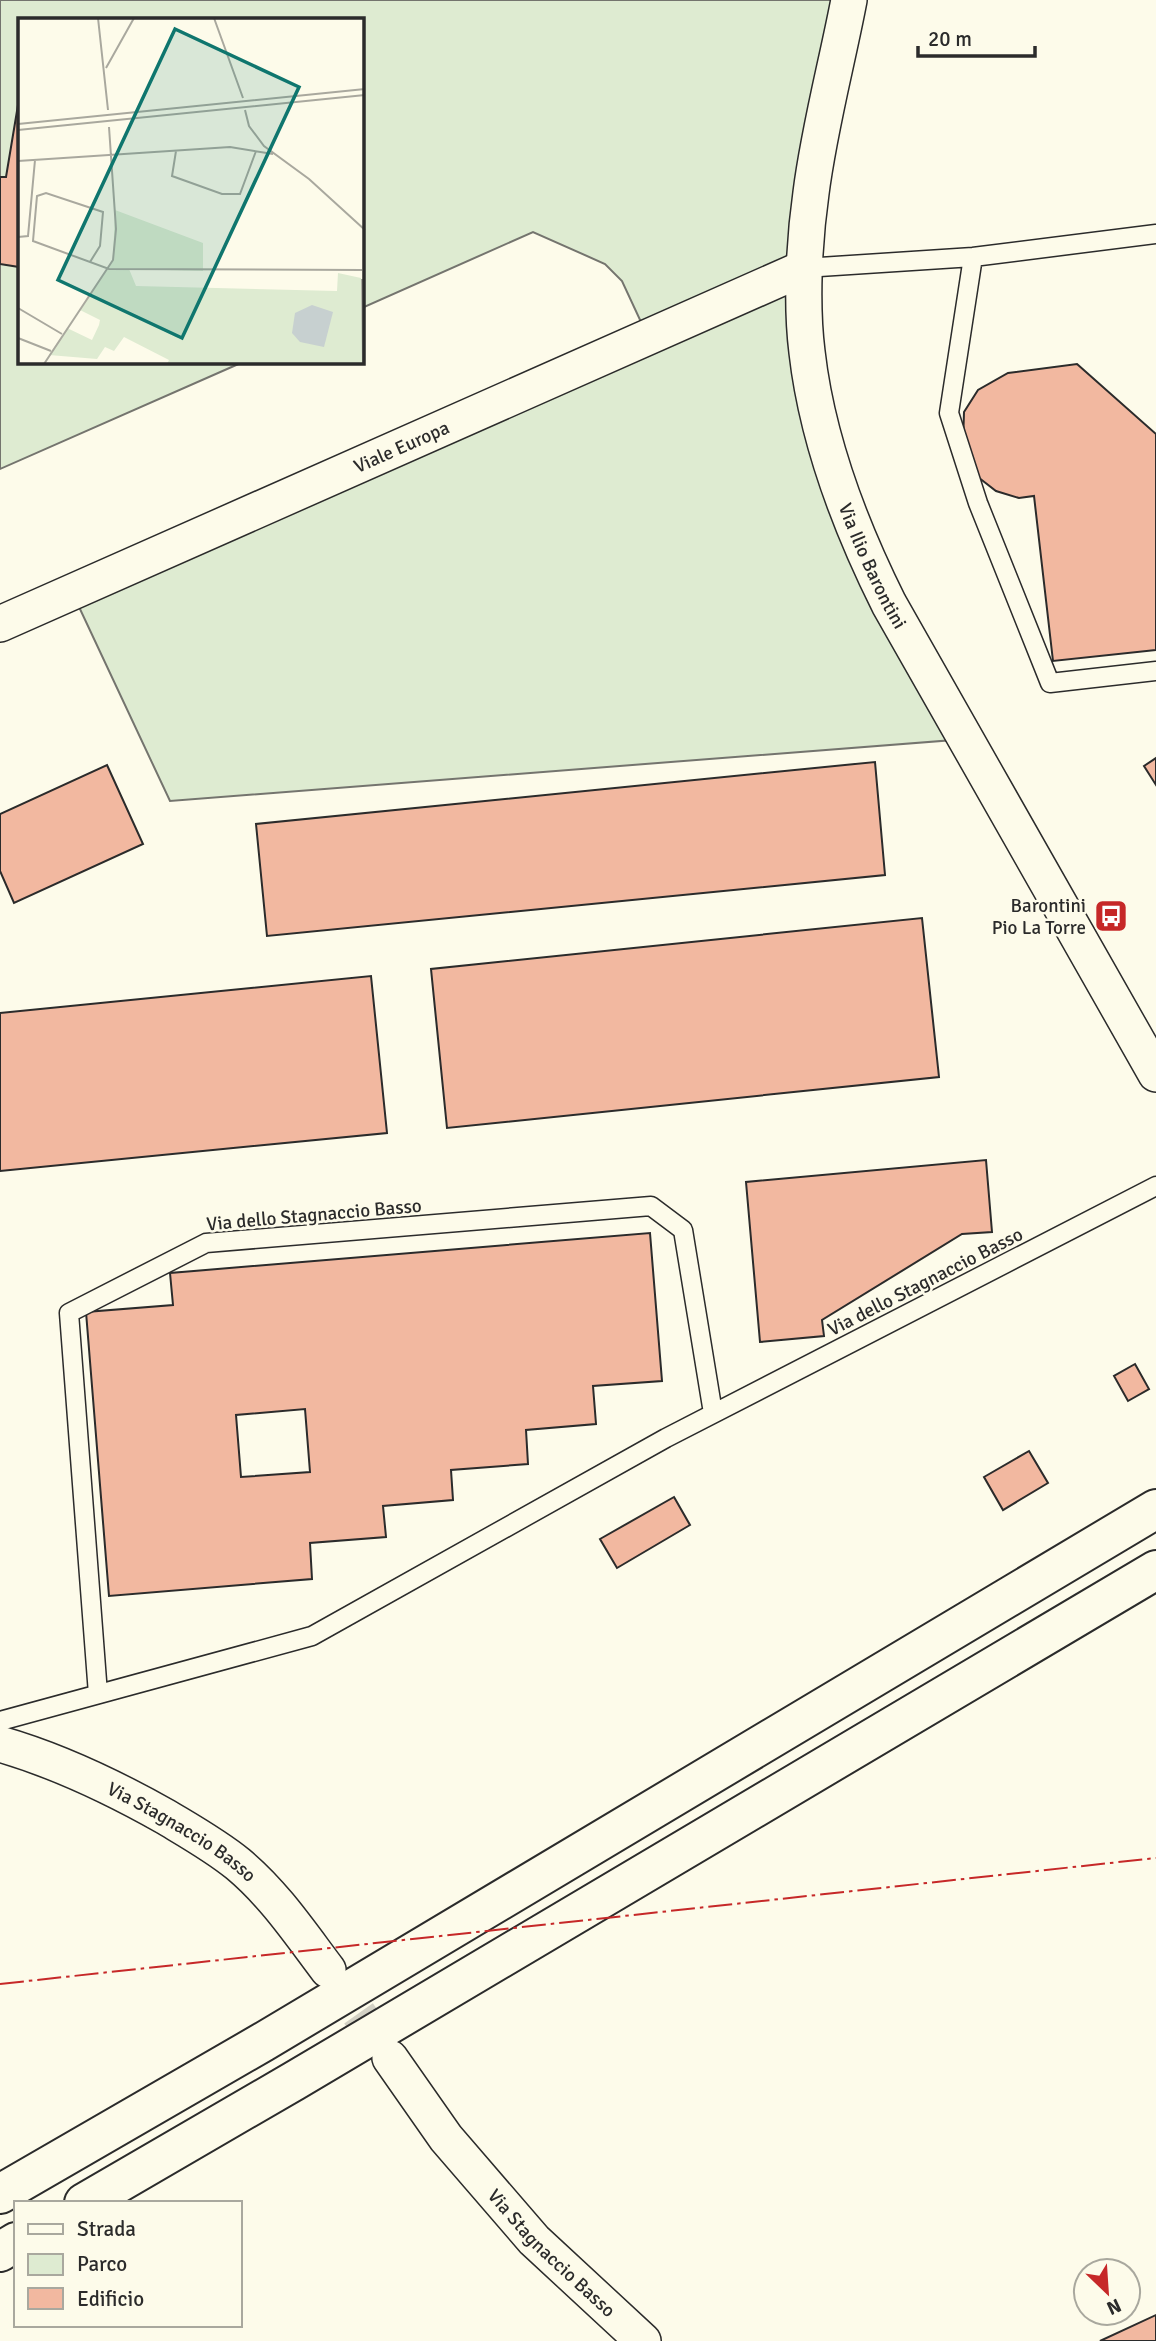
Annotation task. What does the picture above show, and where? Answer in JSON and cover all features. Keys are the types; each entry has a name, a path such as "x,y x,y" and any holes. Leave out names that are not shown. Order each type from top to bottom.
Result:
{"highway":[{"path":"0,2194 275,2035 1156,1509"},
{"path":"87,2201 1156,1570"}],"street":[{"name":"Via Ilio Barontini","path":"849,0 811,193 804,268 806,352 821,425 840,491 889,604 1156,1074"},
{"name":"Viale Europa","path":"0,624 804,268"},
{"name":"Via Stagnaccio Basso","path":"0,1744 110,1786 200,1837 239,1864 277,1903 328,1970"},
{"name":"Via Stagnaccio Basso","path":"390,2058 446,2138 534,2240 643,2341"}],"lane":[{"path":"804,268 973,257 1156,234"},
{"path":"973,257 949,413 978,502 1050,683 1156,671"},
{"name":"Via dello Stagnaccio Basso","path":"0,1721 312,1636 713,1413 1156,1186"},
{"name":"Via dello Stagnaccio Basso","path":"98,1694 69,1313 206,1243 651,1206 683,1230 713,1413"}],"green space":[{"path":"0,0 849,0 811,193 821,425 966,739 170,801 72,592 648,337 622,281 605,264 533,232 364,307 364,18 18,18 18,364 238,364 0,469"}],"building":[{"path":"18,105 18,267 0,264 0,177 6,177"},
{"path":"1077,364 1156,434 1156,650 1053,661 1034,496 1019,498 996,491 974,474 963,444 964,412 978,390 1008,373"},
{"path":"1156,758 1156,785 1144,766"},
{"path":"875,762 885,875 267,936 256,824"},
{"path":"107,765 143,844 14,903 0,871 0,814"},
{"path":"922,918 939,1077 447,1128 431,969"},
{"path":"371,976 387,1133 0,1171 0,1013"},
{"path":"986,1160 992,1232 962,1234 822,1320 824,1336 760,1342 746,1182"},
{"path":"650,1233 662,1381 593,1386 596,1424 526,1430 528,1464 451,1470 453,1500 383,1506 386,1537 310,1543 312,1579 109,1596 86,1312 173,1305 170,1273","holes":["305,1409 310,1472 241,1477 236,1415"]},
{"path":"1135,1364 1149,1389 1128,1401 1114,1376"},
{"path":"1029,1451 1048,1483 1003,1510 984,1477"},
{"path":"674,1497 690,1525 617,1568 600,1539"},
{"path":"1156,2315 1156,2341 1100,2341 1130,2327 1142,2327 1142,2322"}],"tunnel":[{"path":"328,1970 390,2058"}],"power":[{"path":"0,1984 1156,1858"}],"place":[{"name":"Barontini Pio La Torre","path":"1111,916"}]}
